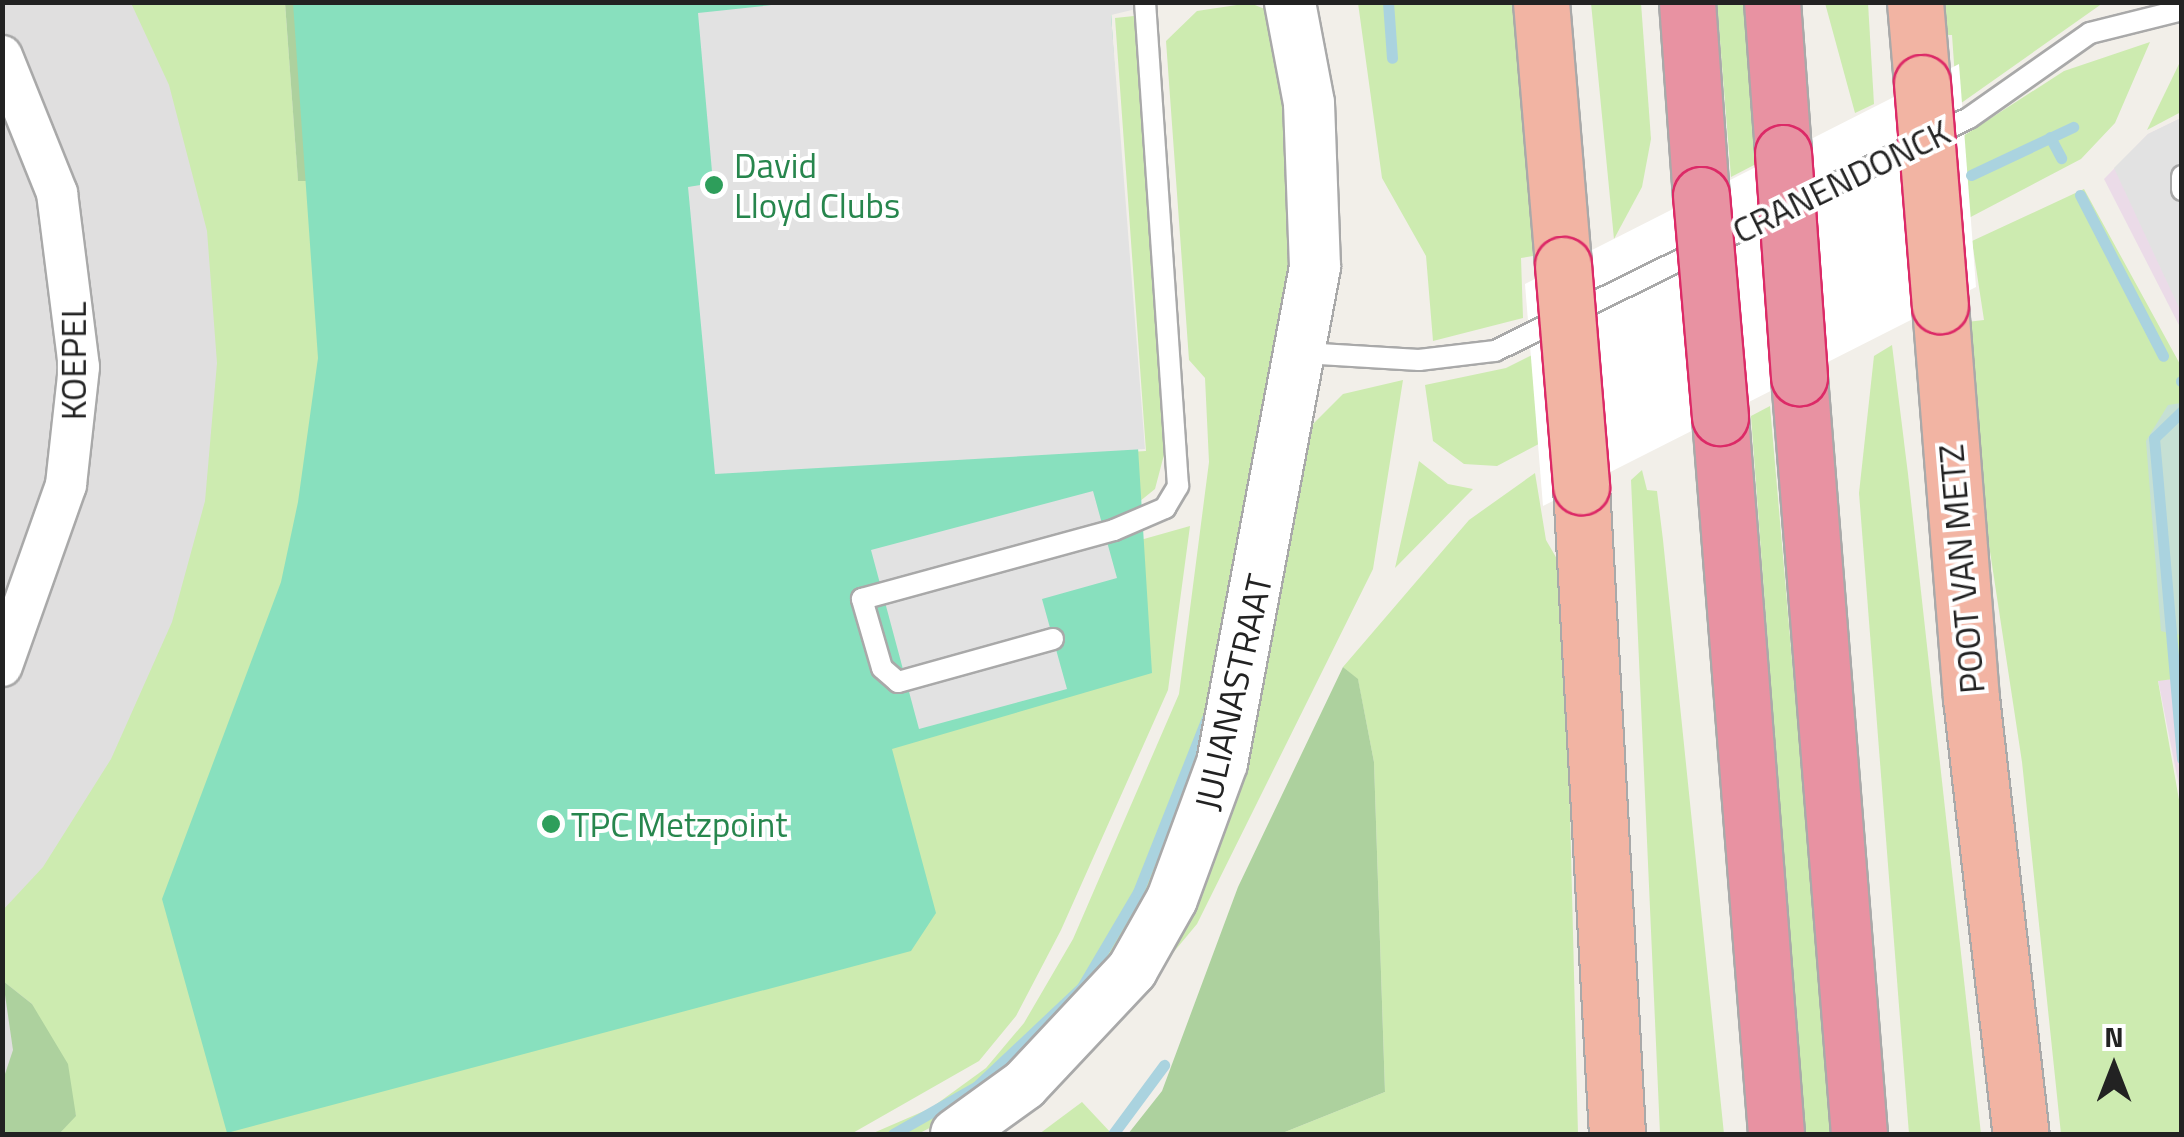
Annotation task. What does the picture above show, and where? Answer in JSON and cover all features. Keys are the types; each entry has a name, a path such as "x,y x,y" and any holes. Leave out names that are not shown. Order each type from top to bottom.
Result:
{"highway":[{"path":"1542,2 1581,486 1617,1134"},
{"path":"1687,2 1776,1134"},
{"path":"1772,2 1859,1134"},
{"name":"POOT VAN METZ","path":"1915,2 1972,698 2022,1134"}],"street":[{"path":"1290,2 1309,103"},
{"path":"1309,103 1321,62 1316,2"},
{"name":"KOEPEL","path":"2,56 57,193 80,367 62,501 2,666"},
{"name":"JULIANASTRAAT","path":"956,1134 1024,1085 1108,1002 1172,899 1238,702 1303,353 1314,267 1309,103"}],"lane":[{"path":"1053,639 898,682 882,668 862,599 1114,530 1165,508 1178,486 1145,2"},
{"name":"CRANENDONCK","path":"1303,353 1419,360 1495,351 1969,118 2090,34 2182,10"},
{"path":"2182,176 2182,190"}],"shaded area":[{"path":"800,2 1161,3 1111,15 1145,449 715,474 688,187 713,183 698,13"},
{"path":"2,3 250,3 272,316 136,1134 3,1134"},
{"path":"2181,118 2181,329 2104,179 2148,134"},
{"path":"2181,118 2181,312 2114,168 2148,134"},
{"path":"1093,491 1117,578 1042,599 1067,689 919,729 871,550"},
{"path":"2181,678 2181,796 2158,680"}],"green space":[{"path":"131,3 285,3 298,180 344,181 868,715 1112,548 1190,526 1168,690 1061,930 1016,1016 979,1061 851,1134 59,1134 76,1115 32,1004 3,981 2,911 43,867 111,759 172,622 205,501 217,363 207,231 169,85"},
{"path":"285,3 333,3 344,181 298,181"},
{"path":"293,3 1121,3 1111,12 1152,673 892,749 936,913 911,951 227,1133 162,899 281,582 298,502 318,358"},
{"path":"1250,3 1282,16 1294,260 1214,728 1126,939 1057,1030 945,1120 918,1134 871,1134 931,1108 986,1068 1024,1023 1073,939 1179,694 1209,462 1205,378 1189,360 1166,41 1197,11"},
{"path":"1358,3 1517,3 1533,256 1521,258 1523,318 1433,341 1426,256 1382,178"},
{"path":"1591,3 1641,3 1651,139 1642,187 1614,239"},
{"path":"1717,3 1744,3 1756,164 1731,177"},
{"path":"1825,3 1868,3 1874,104 1855,113"},
{"path":"1933,3 2103,3 1957,106 1952,35 1935,35"},
{"path":"1134,16 1165,451 1155,489 1134,506 713,477 1146,451 1115,18"},
{"path":"2150,42 2115,123 2081,159 1497,466 1464,464 1433,441 1425,385 1506,368 1940,151 2064,71"},
{"path":"2179,64 2181,112 2147,130"},
{"path":"2084,189 2181,366 2181,678 2158,681 2181,811 2181,1134 2061,1134 2022,762 1977,466 1967,322 1984,320 1972,241"},
{"path":"1892,345 1981,1134 1909,1134 1859,493 1874,356"},
{"path":"1403,380 1373,569 1197,924 1091,1051 1139,988 1311,426 1343,394"},
{"path":"2181,403 2182,634 2175,635 2161,631 2146,441 2168,405"},
{"path":"1770,406 1833,1134 1804,1134 1751,416"},
{"path":"1419,461 1448,484 1473,489 1395,568"},
{"path":"1642,470 1647,490 1657,491 1724,1134 1660,1134 1631,480"},
{"path":"1535,473 1546,540 1564,571 1578,1134 1280,1134 1385,1092 1374,762 1358,680 1343,667 1469,520"},
{"path":"1343,667 1358,679 1374,762 1385,1092 1280,1134 1128,1134 1162,1091 1238,887"},
{"path":"3,981 32,1004 68,1064 76,1116 59,1134 3,1134 3,1080 13,1050"},
{"path":"1082,1102 1112,1134 1039,1134"}],"pier":[{"path":"1959,64 1976,287 1543,506 1525,284"}],"waterway":[{"path":"1388,2 1392,58"},
{"path":"1971,175 2073,127"},
{"path":"2050,137 2061,158"},
{"path":"2080,195 2163,356"},
{"path":"2182,411 2154,438 2182,759"},
{"path":"893,1134 977,1086 1082,987 1138,892 1207,718"},
{"path":"1113,1134 1164,1065"}],"place":[{"name":"David Lloyd Clubs","path":"714,185"},
{"name":"TPC Metzpoint","path":"551,824"}]}
